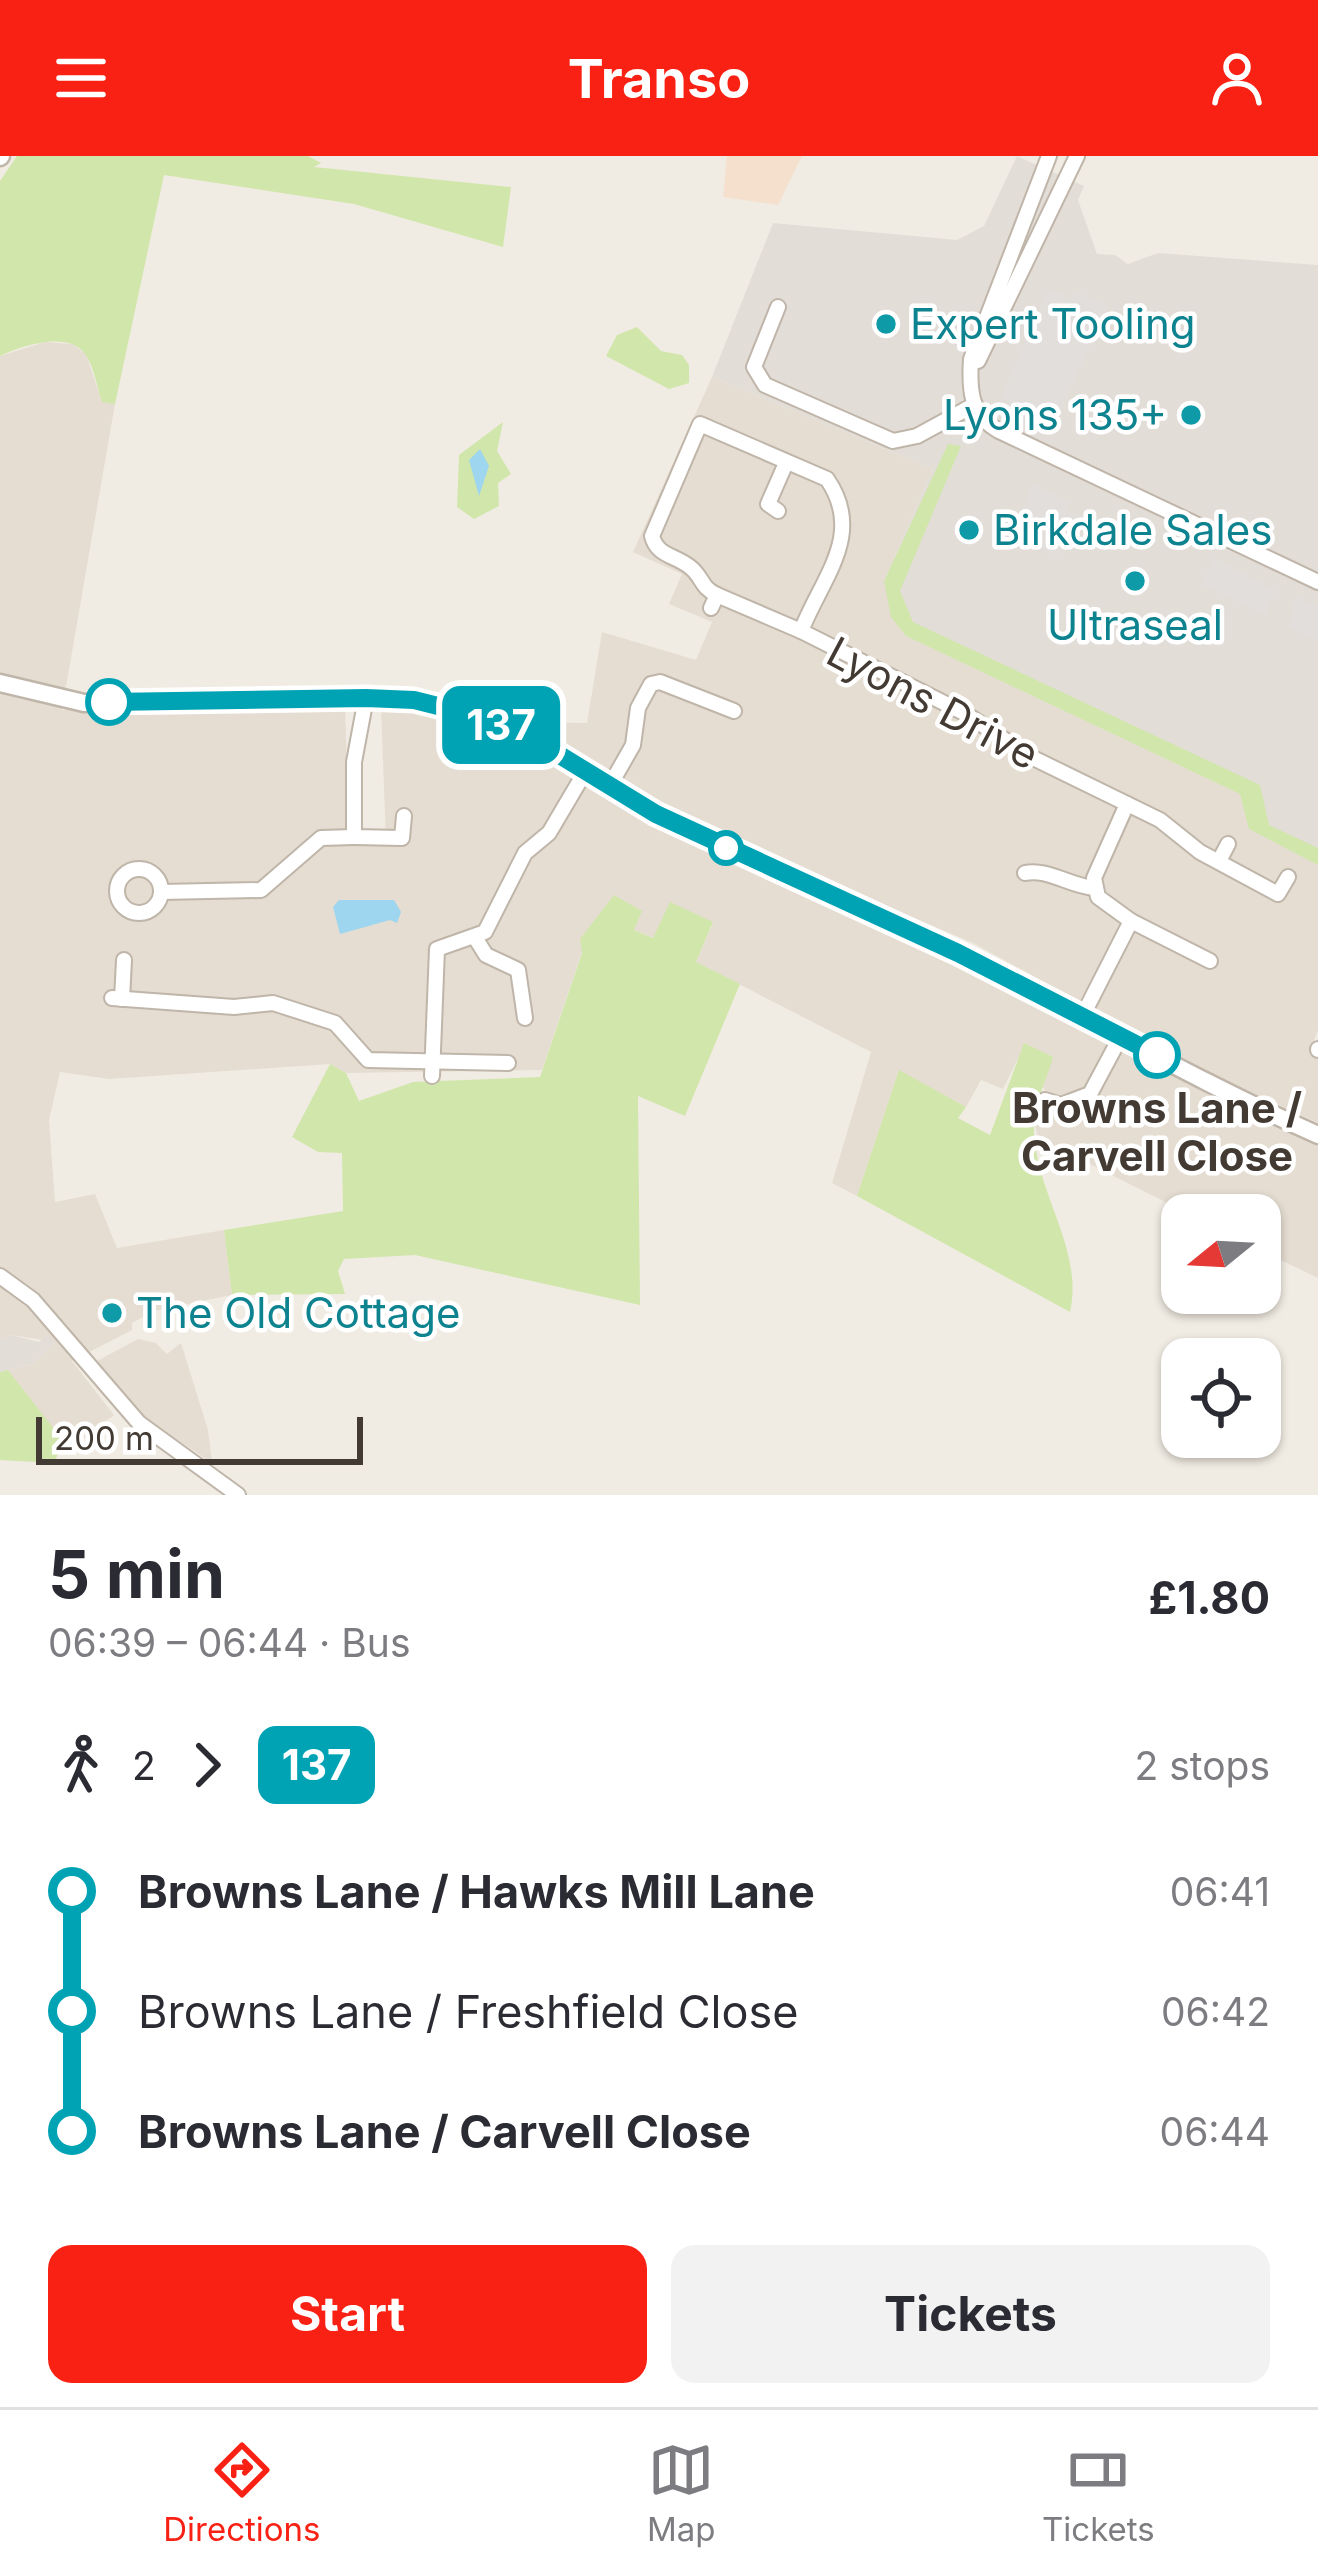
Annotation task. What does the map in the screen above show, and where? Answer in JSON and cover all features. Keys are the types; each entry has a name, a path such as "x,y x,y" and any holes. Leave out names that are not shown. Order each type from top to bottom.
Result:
{"street":[{"path":"1049,156 1028,207 1015,258 980,334 969,382 974,405 999,431 1318,582"},
{"path":"969,382 1077,156"},
{"path":"778,307 754,367 765,386 893,441 917,436 974,405"},
{"name":"Lyons Drive","path":"801,631 847,528 845,512 827,479 786,463 702,418 652,536 660,551 691,568 714,602 801,631 1127,804 1279,894"},
{"path":"767,505 786,463"},
{"path":"609,787 633,745 638,708 651,684 659,682 734,711"},
{"path":"0,683 84,703 366,698 414,700 478,716 535,740 609,787 1318,1135"},
{"path":"354,837 354,762 366,698"},
{"path":"432,1068 436,952 444,943 476,939 488,926 525,853 549,833 585,772"},
{"path":"1127,804 1094,878 1094,888 1106,904 1131,921 1210,962"},
{"path":"161,892 261,890 321,838 402,838 404,815"},
{"path":"1220,861 1228,844"},
{"path":"1033,866 1070,886 1094,888"},
{"path":"1271,909 1288,877"},
{"path":"1082,1017 1131,921"},
{"path":"476,939 486,955 518,970 525,1018"},
{"path":"124,960 117,999 273,1004 335,1023 362,1058 432,1068 508,1063"},
{"path":"1045,1100 1061,1105 1090,1094 1120,1036"},
{"path":"0,1276 33,1300 139,1424 238,1495"}],"shaded area":[{"path":"727,156 802,156 778,205 723,197"},
{"path":"1017,156 1084,186 1078,200 1097,254 1115,255 1128,264 1158,253 1318,265 1318,865 1249,829 1240,794 906,636 891,617 884,581 933,469 712,377 773,223 957,240 984,226"},
{"path":"1049,289 1072,299 1077,292 1108,306 1051,431 1006,409 1009,401 1001,397"},
{"path":"45,342 73,344 86,354 102,402 115,404 62,710 345,705 349,842 386,842 381,707 424,711 521,745 531,722 587,723 602,632 696,660 712,622 669,604 682,574 633,552 712,377 933,469 884,581 906,636 1240,794 1250,829 1318,865 1318,1030 1310,1051 1318,1055 1318,1123 1212,1074 973,943 898,911 892,929 1260,1121 1318,1146 1318,1278 1281,1260 1281,1194 1161,1194 1161,1200 1038,1138 1034,1120 1045,1091 1025,1044 1003,1089 981,1080 966,1107 899,1071 857,1196 832,1183 871,1052 696,962 713,923 654,938 634,930 582,952 542,1070 346,1073 330,1064 109,1079 60,1072 49,1120 55,1202 95,1194 117,1248 224,1230 232,1295 154,1311 132,1323 132,1330 72,1361 114,1415 69,1449 8,1370 32,1364 55,1342 12,1335 0,1339 0,356"},
{"path":"1033,484 1069,502 1066,509 1078,515 1058,556 1011,534"},
{"path":"1214,558 1275,590 1265,615 1201,584"},
{"path":"1296,596 1318,607 1318,641 1289,627"},
{"path":"47,1334 55,1342 32,1364 0,1372 0,1339 12,1335 39,1342"},
{"path":"138,1339 156,1343 167,1354 181,1343 208,1430 212,1463 145,1418 97,1361"}],"green space":[{"path":"17,156 308,156 321,163 314,167 511,187 503,247 354,204 164,175 115,404 102,402 91,365 78,347 44,342 0,356 0,181"},
{"path":"637,327 661,351 682,355 689,365 689,383 669,389 606,356 617,335"},
{"path":"503,422 497,451 511,474 498,483 499,506 474,519 457,507 459,455"},
{"path":"948,444 961,446 900,591 913,622 1260,785 1269,825 1318,848 1318,865 1249,829 1240,794 906,636 891,617 884,581"},
{"path":"614,895 642,911 634,930 653,938 670,902 713,922 696,962 740,984 685,1116 638,1096 640,1305 415,1255 344,1259 338,1271 345,1294 232,1295 224,1230 343,1211 342,1153 318,1152 292,1137 330,1064 346,1073 359,1101 413,1082 540,1077 582,953 580,939"},
{"path":"1024,1043 1053,1057 1035,1113 1035,1145 1070,1264 1070,1312 857,1196 899,1070 966,1107 958,1118 990,1135"},
{"path":"8,1370 65,1443 53,1463 0,1460 0,1372"}],"water":[{"path":"480,449 489,466 479,496 469,460"},
{"path":"339,900 394,900 401,912 397,923 390,920 340,934 333,907"}],"bus line":[{"name":"137","path":"109,702 366,698 414,700 478,716 535,740 609,787 712,842 958,953 1157,1055"}],"place":[{"name":"Expert Tooling","path":"886,324"},
{"name":"Lyons 135+","path":"1191,415"},
{"name":"Birkdale Sales","path":"969,530"},
{"name":"Ultraseal","path":"1135,581"},
{"name":"Browns Lane / Carvell Close","path":"1157,1055"},
{"name":"The Old Cottage","path":"112,1313"}]}
